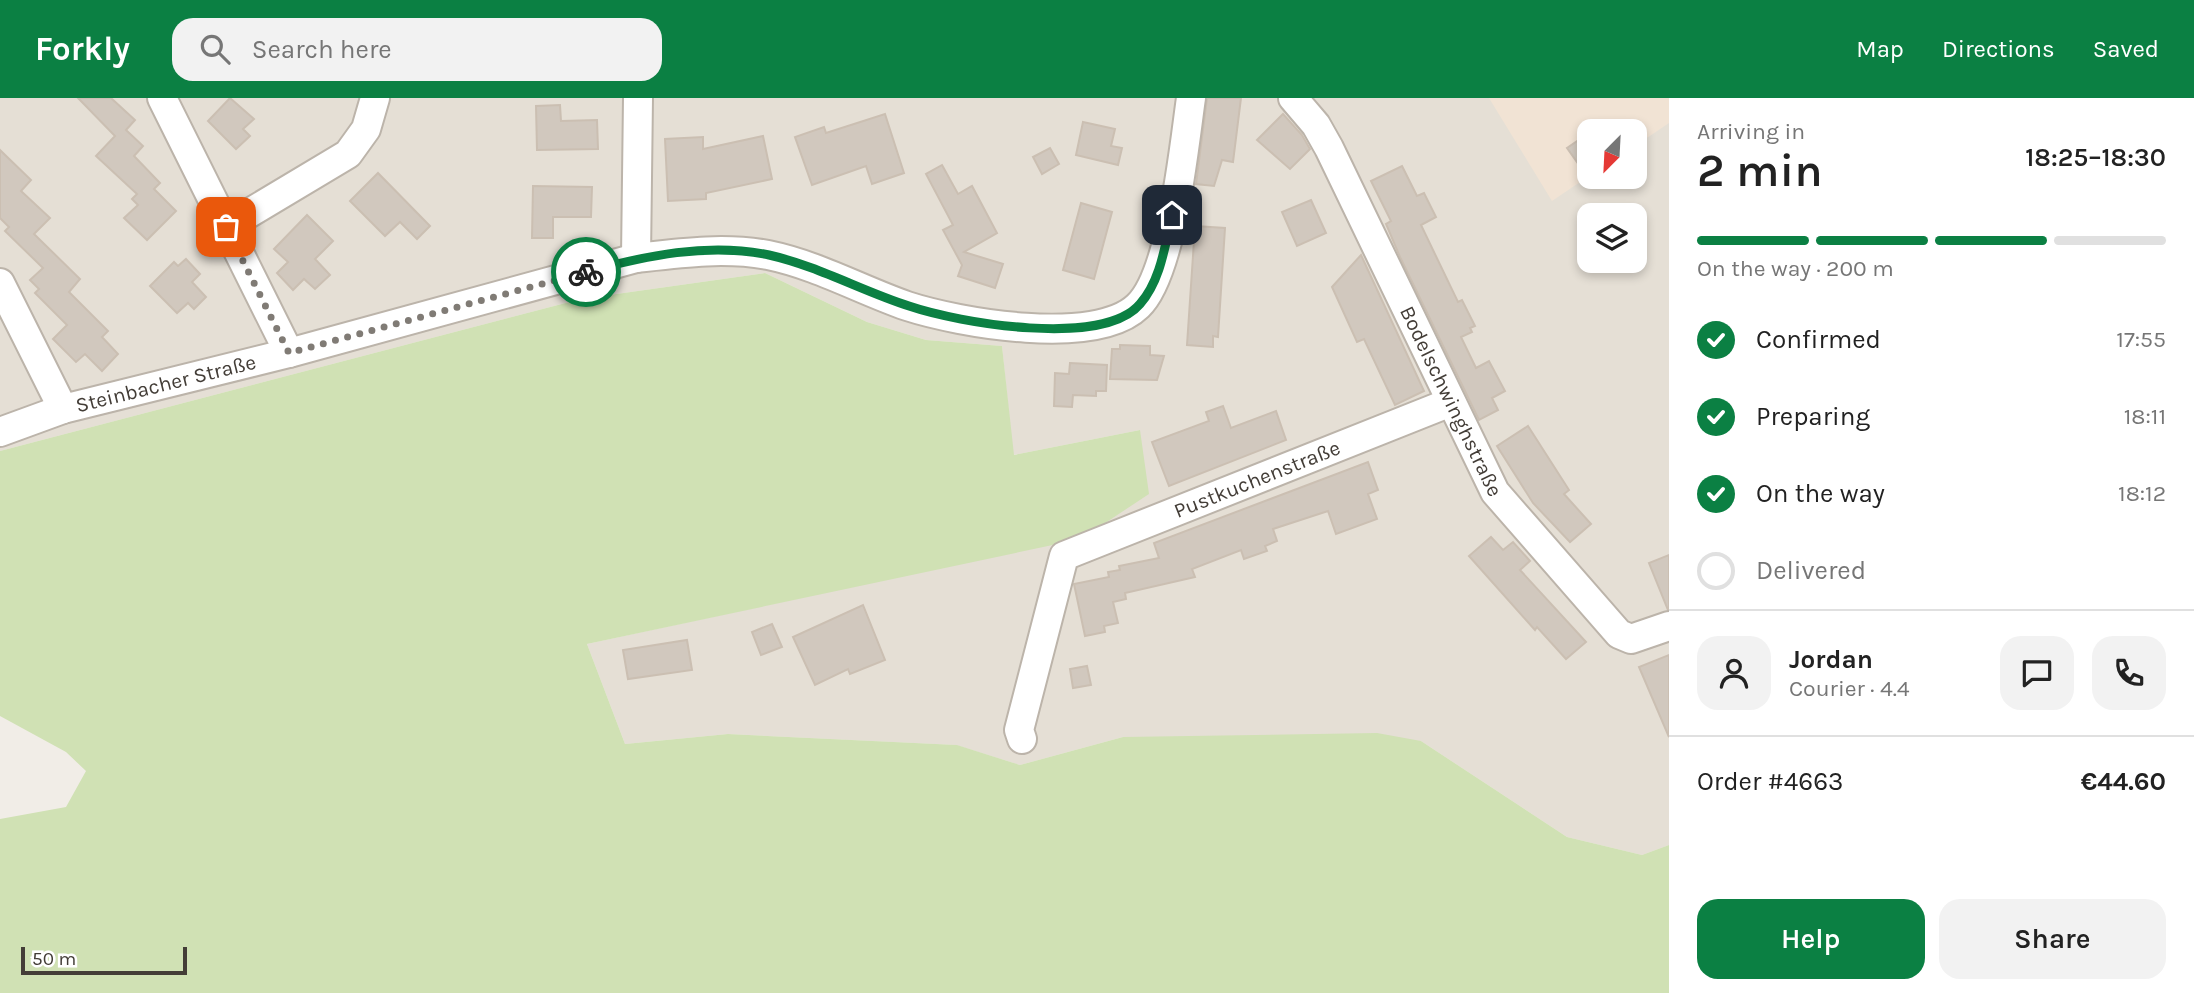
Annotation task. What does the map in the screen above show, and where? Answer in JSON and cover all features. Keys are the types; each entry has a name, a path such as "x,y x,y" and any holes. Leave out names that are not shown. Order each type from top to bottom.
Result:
{"street":[{"path":"162,98 289,353"},
{"path":"226,227 348,154 366,129 374,98"},
{"path":"636,258 638,98"},
{"name":"Steinbacher Straße","path":"0,432 63,409 289,353 636,258 695,251 770,256 829,273 870,292 941,316 1053,330 1090,328 1117,320 1138,307 1162,260 1191,98"},
{"name":"Bodelschwinghstraße","path":"1293,98 1316,125 1329,148 1495,492 1619,634 1631,639 1669,626"},
{"path":"0,283 63,409"},
{"name":"Pustkuchenstraße","path":"1023,739 1019,730 1064,556 1451,402"}],"shaded area":[{"path":"0,98 1669,98 1669,845 1642,855 1567,837 1421,741 1123,737 1020,765 956,745 728,734 625,744 587,644 855,586 1140,430 1013,455 1002,346 926,340 867,322 765,273 581,299 0,451"},
{"path":"1489,98 1669,98 1669,123 1647,138 1647,119 1577,119 1577,184 1552,201"}],"green space":[{"path":"765,273 867,322 926,340 1002,346 1014,455 1140,430 1149,494 1081,539 587,644 625,744 728,734 957,745 1020,765 1123,737 1377,733 1421,741 1567,837 1642,855 1669,845 1669,993 0,993 0,819 66,807 86,771 66,752 0,716 0,451 581,299"}],"building":[{"path":"78,98 111,98 135,120 126,130 143,146 134,156 160,183 154,189 176,211 147,240 124,218 138,205 132,199 137,194 96,156 115,136"},
{"path":"230,98 254,119 243,129 250,136 236,149 208,121"},
{"path":"1207,98 1241,98 1233,162 1222,160 1214,186 1196,184"},
{"path":"560,105 561,121 597,120 598,149 537,150 536,106"},
{"path":"885,114 904,173 872,184 866,166 812,185 795,137 824,127 826,133"},
{"path":"1283,114 1302,135 1310,149 1290,169 1257,140"},
{"path":"1083,122 1115,129 1111,146 1122,148 1118,165 1076,155"},
{"path":"763,136 772,179 706,193 706,199 668,201 665,139 703,137 703,149"},
{"path":"1577,141 1577,162 1567,148"},
{"path":"1050,148 1059,164 1042,174 1033,157"},
{"path":"0,150 31,180 21,191 50,218 34,234 80,279 69,292 108,331 102,337 118,354 102,371 85,354 76,362 53,339 67,325 35,293 39,289 30,280 43,268 5,231 9,227 0,218"},
{"path":"942,165 958,194 972,186 997,233 964,252 1003,264 995,288 958,276 962,265 943,230 953,225 926,174"},
{"path":"1402,166 1417,196 1424,193 1436,217 1421,225 1458,302 1462,300 1475,326 1470,328 1472,332 1461,337 1476,368 1489,361 1505,391 1492,398 1498,410 1479,420 1400,257 1386,224 1391,221 1371,181"},
{"path":"378,173 430,226 417,239 400,222 385,236 350,201"},
{"path":"533,186 592,187 591,217 553,217 553,238 532,238"},
{"path":"1311,200 1326,233 1297,246 1282,212"},
{"path":"1081,203 1112,212 1094,279 1063,270"},
{"path":"307,215 333,241 315,259 330,275 315,289 304,279 293,290 277,273 288,262 274,249"},
{"path":"1195,226 1225,228 1218,337 1213,336 1213,347 1187,345"},
{"path":"1361,255 1424,391 1395,405 1364,339 1357,342 1332,287"},
{"path":"186,259 200,274 192,282 206,297 194,309 188,303 177,313 150,286 174,262 178,266"},
{"path":"1120,345 1150,346 1150,355 1164,356 1157,380 1110,379 1112,349 1120,349"},
{"path":"1070,363 1107,365 1106,391 1096,391 1096,396 1073,395 1072,407 1054,406 1055,373 1069,374"},
{"path":"1223,406 1231,428 1276,411 1286,440 1169,486 1152,442 1209,421 1206,412"},
{"path":"1528,426 1569,490 1564,494 1591,524 1570,542 1533,503 1497,446"},
{"path":"1368,462 1378,490 1368,494 1377,519 1336,534 1328,511 1273,529 1277,541 1265,546 1267,551 1244,559 1241,550 1192,569 1195,577 1125,593 1126,599 1113,602 1118,623 1104,626 1105,632 1085,636 1074,584 1109,577 1108,572 1120,570 1119,566 1159,558 1154,543"},
{"path":"1491,537 1503,550 1513,542 1530,561 1520,570 1586,642 1566,659 1537,627 1535,630 1469,556"},
{"path":"1669,555 1669,610 1668,610 1649,563"},
{"path":"863,605 885,660 850,674 848,669 815,685 793,637"},
{"path":"772,624 782,647 761,655 752,632"},
{"path":"687,640 692,670 628,679 623,650"},
{"path":"1669,655 1669,737 1639,667"},
{"path":"1087,666 1091,685 1073,688 1070,669"}],"way so far":[{"path":"226,227 289,353 586,272"}],"route":[{"path":"586,272 636,258 695,251 741,252 770,256 829,273 870,292 941,316 1053,330 1090,328 1117,320 1138,307 1147,295 1162,260 1172,215"}]}
